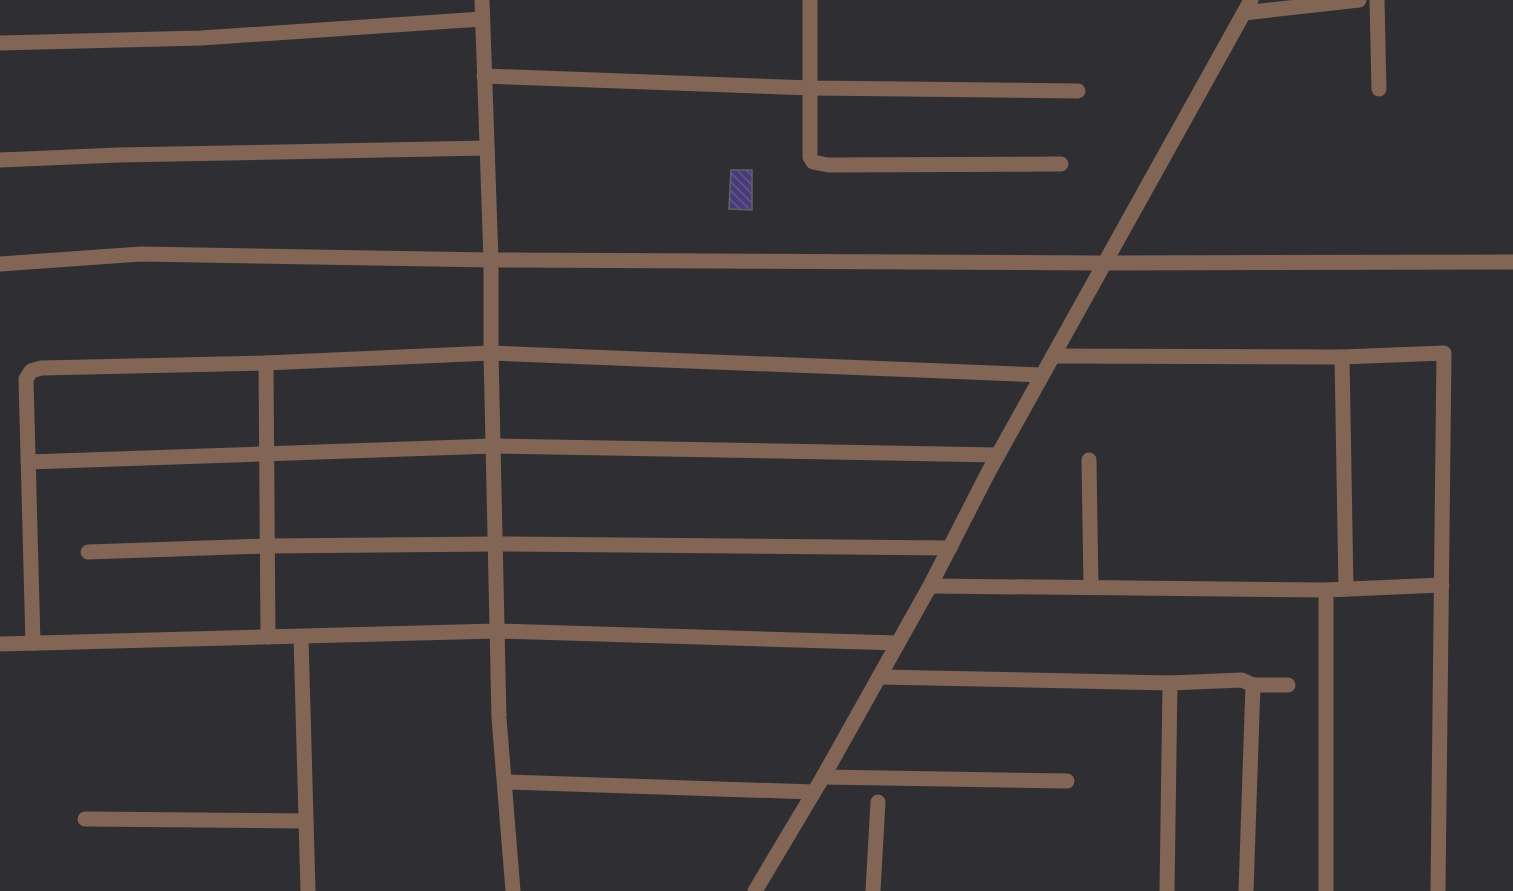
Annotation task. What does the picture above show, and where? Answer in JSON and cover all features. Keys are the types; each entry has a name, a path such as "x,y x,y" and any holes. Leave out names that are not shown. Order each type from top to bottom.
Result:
{"street":[{"path":"482,0 491,260 491,353 500,718 513,891"},
{"path":"810,0 812,88 810,157 813,162 828,165 1061,164"},
{"path":"755,891 823,777 930,586 998,455 1247,6 1359,0"},
{"path":"1377,0 1379,88"},
{"path":"0,43 201,38 482,19"},
{"path":"484,76 812,88 1078,91"},
{"path":"0,160 487,148"},
{"path":"0,264 141,254 491,260 1513,262"},
{"path":"33,643 26,379 31,371 41,368 266,363 491,353 1042,375"},
{"path":"1053,356 1342,357 1444,353 1438,891"},
{"path":"1342,357 1347,589"},
{"path":"266,363 268,637"},
{"path":"28,462 493,446 998,455"},
{"path":"1089,460 1091,587"},
{"path":"88,552 267,546 496,544 950,548"},
{"path":"930,586 1326,590 1442,585"},
{"path":"1326,590 1326,891"},
{"path":"0,644 498,631 898,642"},
{"path":"301,637 308,891"},
{"path":"879,677 1170,683 1242,680 1253,685 1288,685"},
{"path":"1167,891 1170,683"},
{"path":"1246,891 1253,685"},
{"path":"823,777 1067,781"},
{"path":"505,782 814,792"},
{"path":"873,891 878,802"},
{"path":"85,819 306,821"}],"building":[{"path":"731,170 752,170 752,210 729,209"}]}
